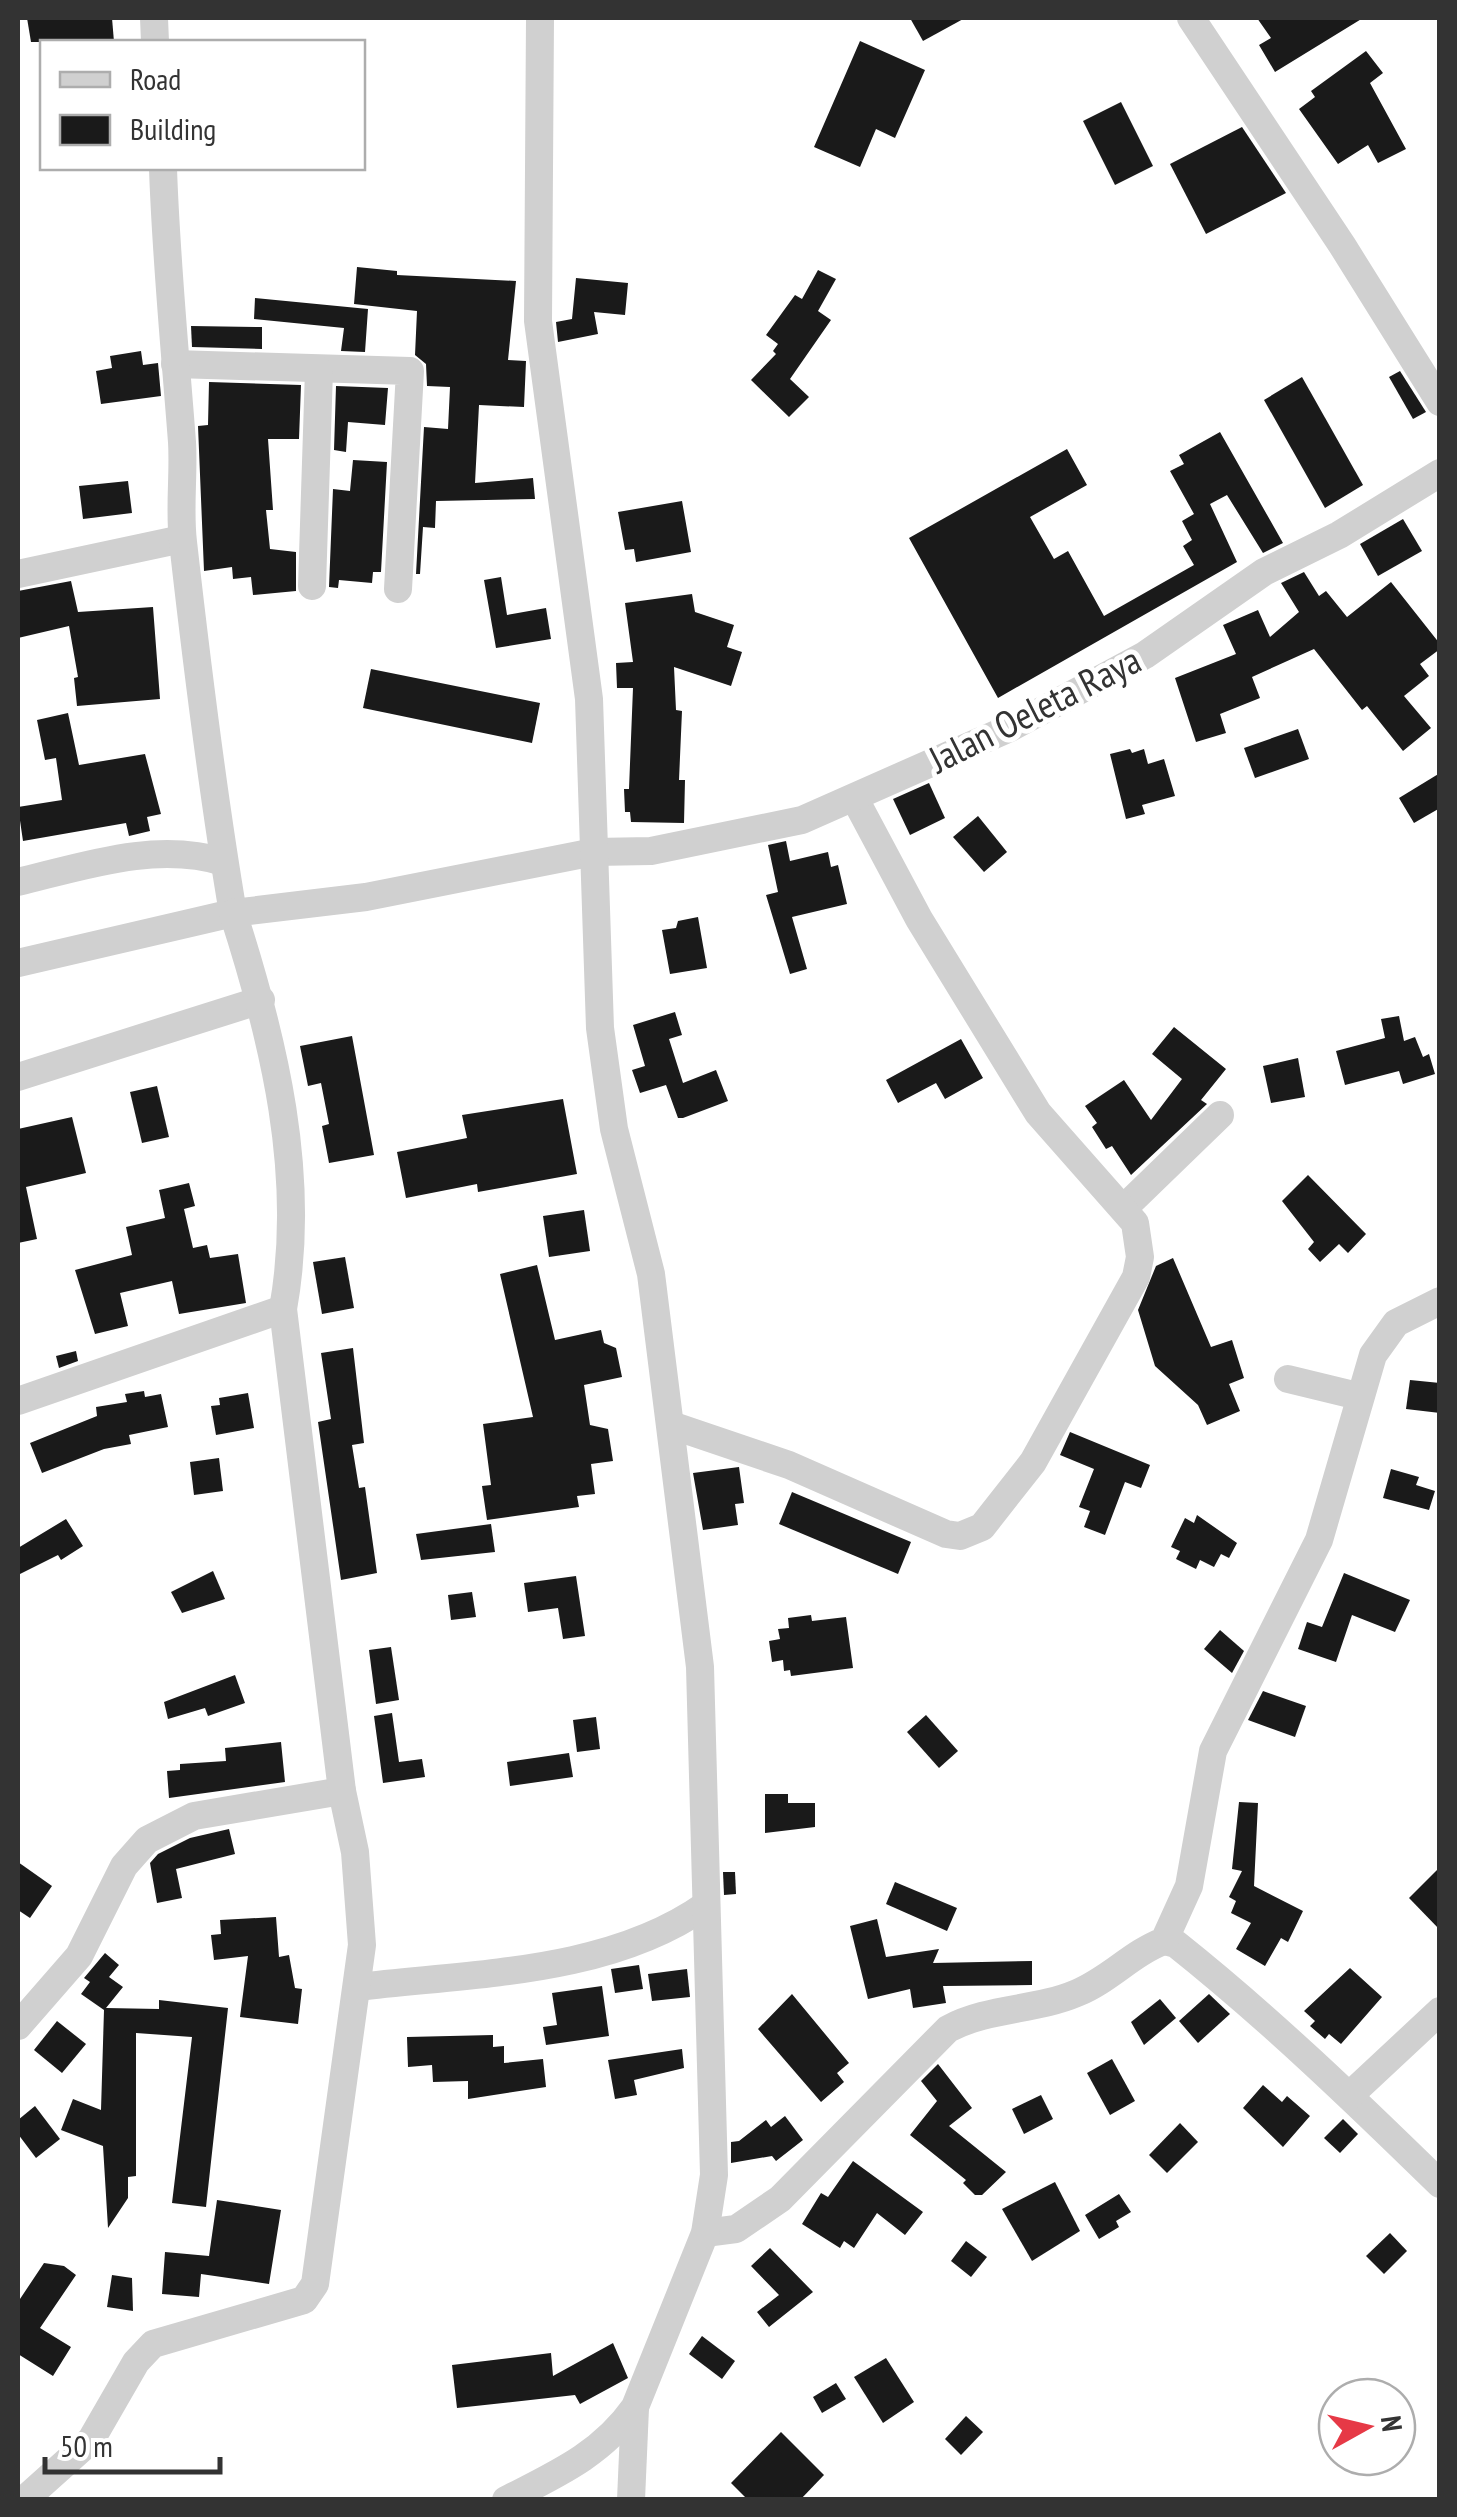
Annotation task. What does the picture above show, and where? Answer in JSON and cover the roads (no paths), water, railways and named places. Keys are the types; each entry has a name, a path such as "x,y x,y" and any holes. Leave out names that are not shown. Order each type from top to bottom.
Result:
{"street":[{"path":"506,2500 575,2466 620,2429 635,2406 706,2233 714,2186 700,1667 652,1274 623,1171 607,1088 595,970 594,773 583,638 538,321 540,18"},
{"path":"1191,18 1342,244 1440,402"},
{"path":"24,2500 91,2440 136,2362 152,2344 298,2304 310,2292 339,2131 358,1987 360,1896 342,1791 283,1309 292,1257 279,1083 261,1000 233,913 202,726 193,600 182,538 182,448 164,170"},
{"path":"175,364 410,370 398,589"},
{"path":"312,586 319,370"},
{"name":"Jalan Oeleta Raya","path":"18,962 233,913 366,897 594,852 652,851 767,829 855,799 1010,728 1144,656 1264,572 1338,535 1440,473"},
{"path":"18,574 182,538"},
{"path":"671,1426 790,1466 946,1534 972,1533 982,1527 1033,1462 1121,1309 1140,1257 1134,1223 1125,1207 1066,1150 1038,1113 918,919 855,799"},
{"path":"18,882 148,854 224,862"},
{"path":"18,1078 261,1000"},
{"path":"1125,1207 1220,1116"},
{"path":"706,2233 736,2228 780,2199 948,2029 984,2013 1078,1993 1142,1950 1164,1941 1189,1886 1213,1751 1320,1540 1358,1396 1382,1339 1396,1323 1440,1301"},
{"path":"18,1401 283,1309"},
{"path":"1288,1379 1358,1396"},
{"path":"18,2026 79,1956 124,1866 147,1840 194,1816 342,1791"},
{"path":"358,1987 519,1970 583,1956 677,1925 706,1905"},
{"path":"1164,1941 1191,1956 1350,2095 1440,2184"},
{"path":"1350,2095 1440,2011"},
{"path":"631,2500 635,2406"}]}
